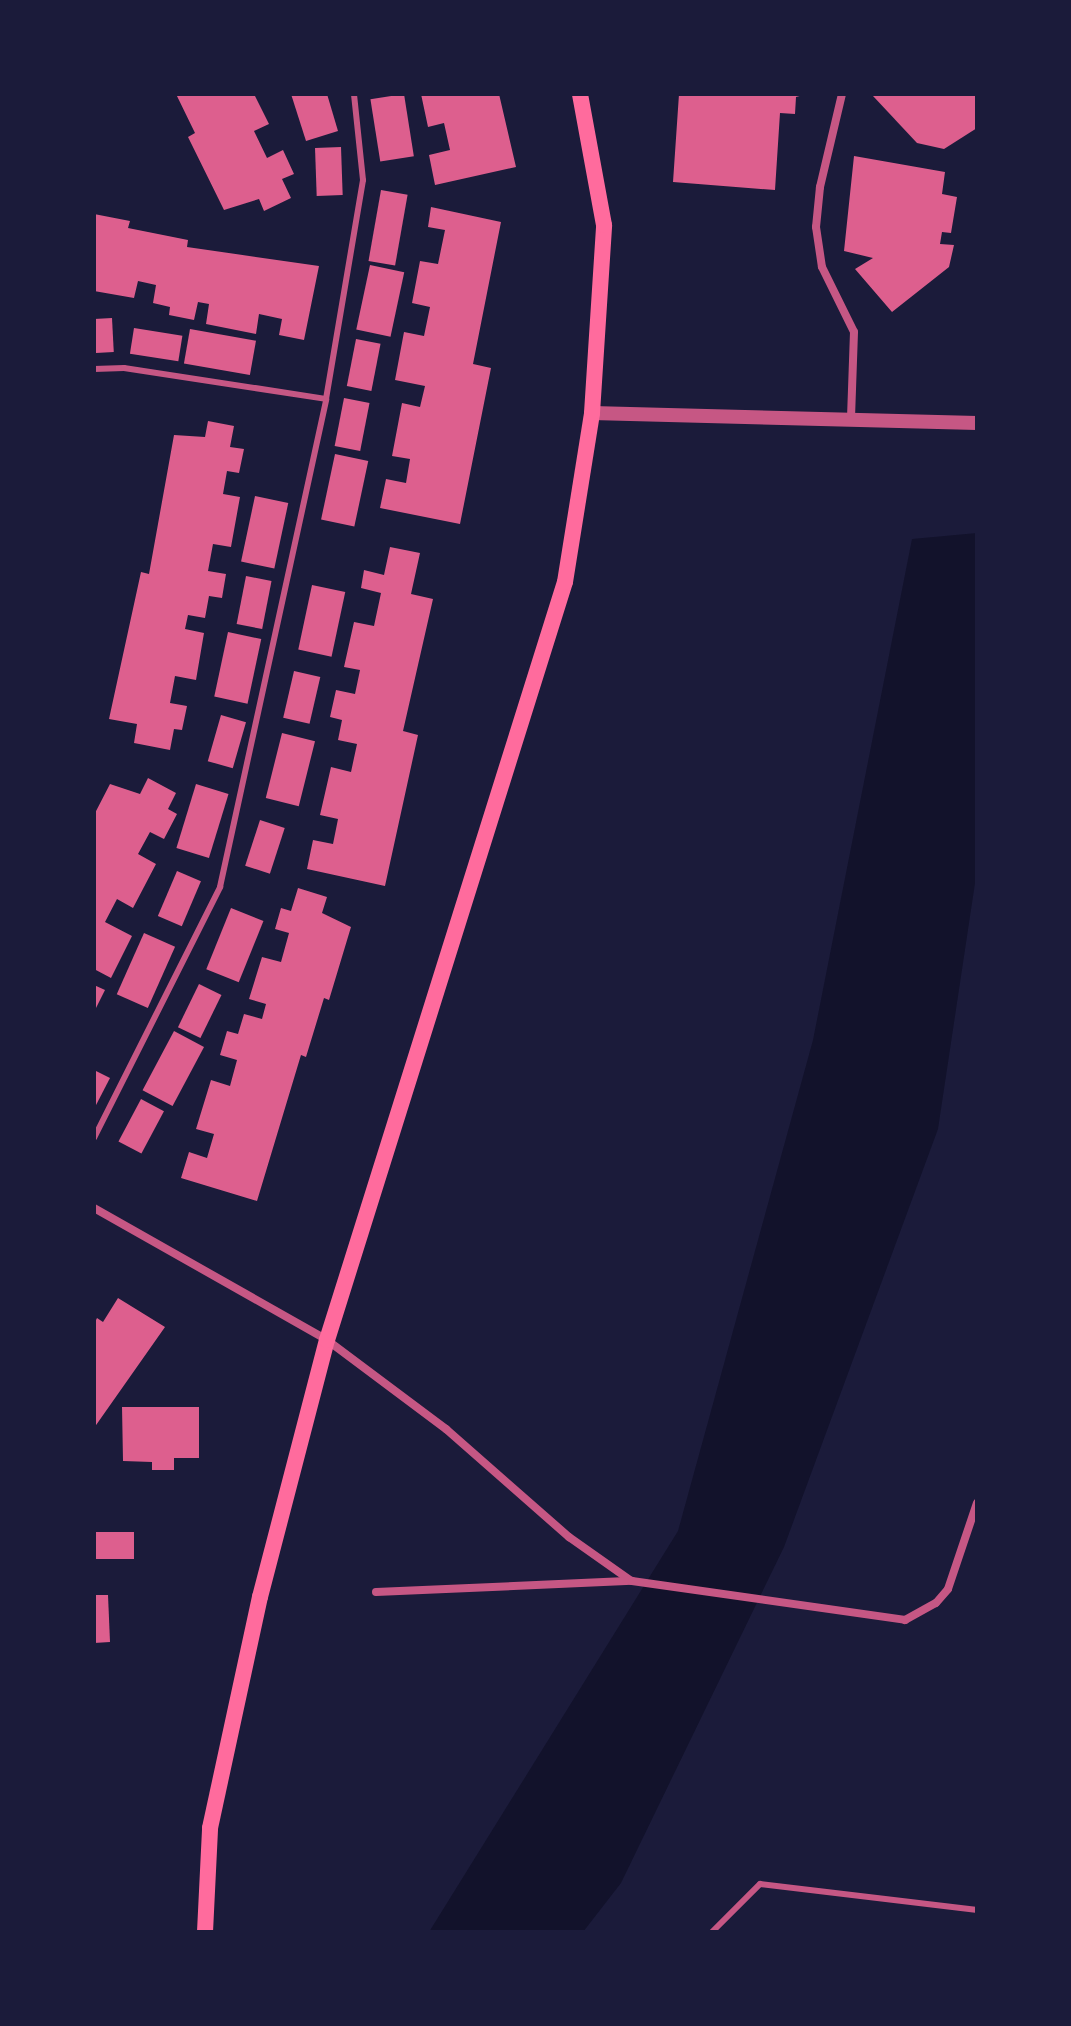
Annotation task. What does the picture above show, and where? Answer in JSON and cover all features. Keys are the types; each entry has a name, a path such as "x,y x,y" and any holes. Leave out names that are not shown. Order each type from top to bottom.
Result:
{"main road":[{"path":"205,1932 210,1828 260,1597 327,1340 565,582 592,413 604,225 580,94"}],"street":[{"path":"842,94 820,187 816,227 822,267 854,332 851,420"},
{"path":"592,413 977,423"},
{"path":"94,1208 327,1340 446,1429 569,1537 632,1581"},
{"path":"376,1592 632,1581 888,1620 920,1614 936,1603 956,1574 977,1503"}],"lane":[{"path":"94,1138 220,887 326,399 363,180 354,94"},
{"path":"94,369 124,368 326,399"},
{"path":"712,1932 760,1884 977,1910"}],"shaded area":[{"path":"977,533 977,870 938,1129 784,1547 621,1883 583,1932 429,1932 678,1531 813,1040 912,539"}],"building":[{"path":"176,94 254,94 269,124 254,131 267,158 283,150 294,174 282,179 291,198 264,211 259,199 224,210 188,137 195,133"},
{"path":"291,94 327,94 338,131 306,141"},
{"path":"404,94 414,156 380,162 370,99"},
{"path":"421,94 499,94 516,167 435,185 429,155 450,150 444,123 428,127"},
{"path":"679,94 807,94 796,97 795,114 780,113 775,190 673,182"},
{"path":"977,94 977,128 944,149 917,143 873,96"},
{"path":"341,147 343,195 317,196 315,148"},
{"path":"854,156 945,172 942,194 957,197 951,233 942,232 940,244 954,245 949,267 892,312 855,269 873,258 844,251"},
{"path":"381,190 408,195 395,266 368,261"},
{"path":"431,207 501,222 473,364 491,368 460,524 380,508 386,479 406,483 410,459 392,456 402,403 420,407 425,386 395,380 404,332 424,336 430,307 412,303 420,261 438,264 445,230 428,227"},
{"path":"94,214 130,221 128,228 188,240 187,247 319,266 304,340 279,335 282,319 259,314 256,334 206,324 209,304 198,302 194,320 169,315 170,307 153,303 156,285 138,281 134,298 94,291"},
{"path":"370,265 404,272 391,337 356,330"},
{"path":"112,318 114,352 96,353 94,319"},
{"path":"134,328 182,336 178,361 130,354"},
{"path":"190,329 256,341 250,375 184,363"},
{"path":"356,339 381,344 371,391 347,386"},
{"path":"344,398 370,403 360,451 335,446"},
{"path":"208,421 234,426 230,447 244,449 239,473 227,471 223,494 240,497 231,547 213,544 208,571 226,574 222,598 209,596 205,618 188,615 185,629 204,633 196,680 175,676 170,703 187,706 182,730 174,729 170,750 134,743 137,724 109,719 141,572 149,574 174,435 205,437"},
{"path":"335,454 368,461 354,527 321,520"},
{"path":"255,496 288,503 274,569 241,562"},
{"path":"390,547 420,553 411,594 433,599 403,731 418,735 385,886 307,869 313,840 333,844 338,819 320,815 331,767 351,772 357,744 338,740 342,720 330,717 336,690 355,694 360,670 344,667 354,622 374,626 381,593 361,588 364,570 384,575"},
{"path":"246,576 272,581 262,629 237,624"},
{"path":"312,585 345,592 332,657 298,650"},
{"path":"228,632 261,639 248,704 214,697"},
{"path":"294,671 320,677 310,724 283,718"},
{"path":"221,715 246,722 233,768 208,761"},
{"path":"282,733 315,741 299,806 266,798"},
{"path":"148,778 176,793 168,809 177,814 164,839 150,832 138,854 156,864 133,908 117,899 105,922 132,936 111,978 94,969 94,815 110,784 140,794"},
{"path":"196,784 229,794 209,858 176,848"},
{"path":"260,820 285,828 270,874 245,866"},
{"path":"177,871 201,881 182,926 158,916"},
{"path":"298,888 327,897 322,913 351,927 329,1000 324,998 306,1057 301,1055 257,1201 181,1178 189,1152 207,1158 214,1134 196,1129 211,1080 230,1086 237,1060 220,1055 227,1031 238,1034 244,1014 262,1019 266,1004 249,999 262,957 281,962 289,933 275,929 281,908 291,911"},
{"path":"231,908 263,921 239,982 206,969"},
{"path":"144,933 175,947 148,1008 117,994"},
{"path":"199,984 221,995 200,1038 178,1027"},
{"path":"94,985 105,990 94,1012"},
{"path":"174,1031 204,1047 173,1106 143,1090"},
{"path":"94,1070 110,1078 94,1109"},
{"path":"141,1099 164,1111 141,1154 118,1141"},
{"path":"118,1298 165,1327 94,1428 94,1324 97,1318 103,1322"},
{"path":"122,1407 199,1407 199,1458 174,1458 174,1470 152,1470 152,1462 123,1461"},
{"path":"94,1532 134,1532 134,1559 94,1559"},
{"path":"94,1595 108,1595 110,1642 94,1643"}]}
